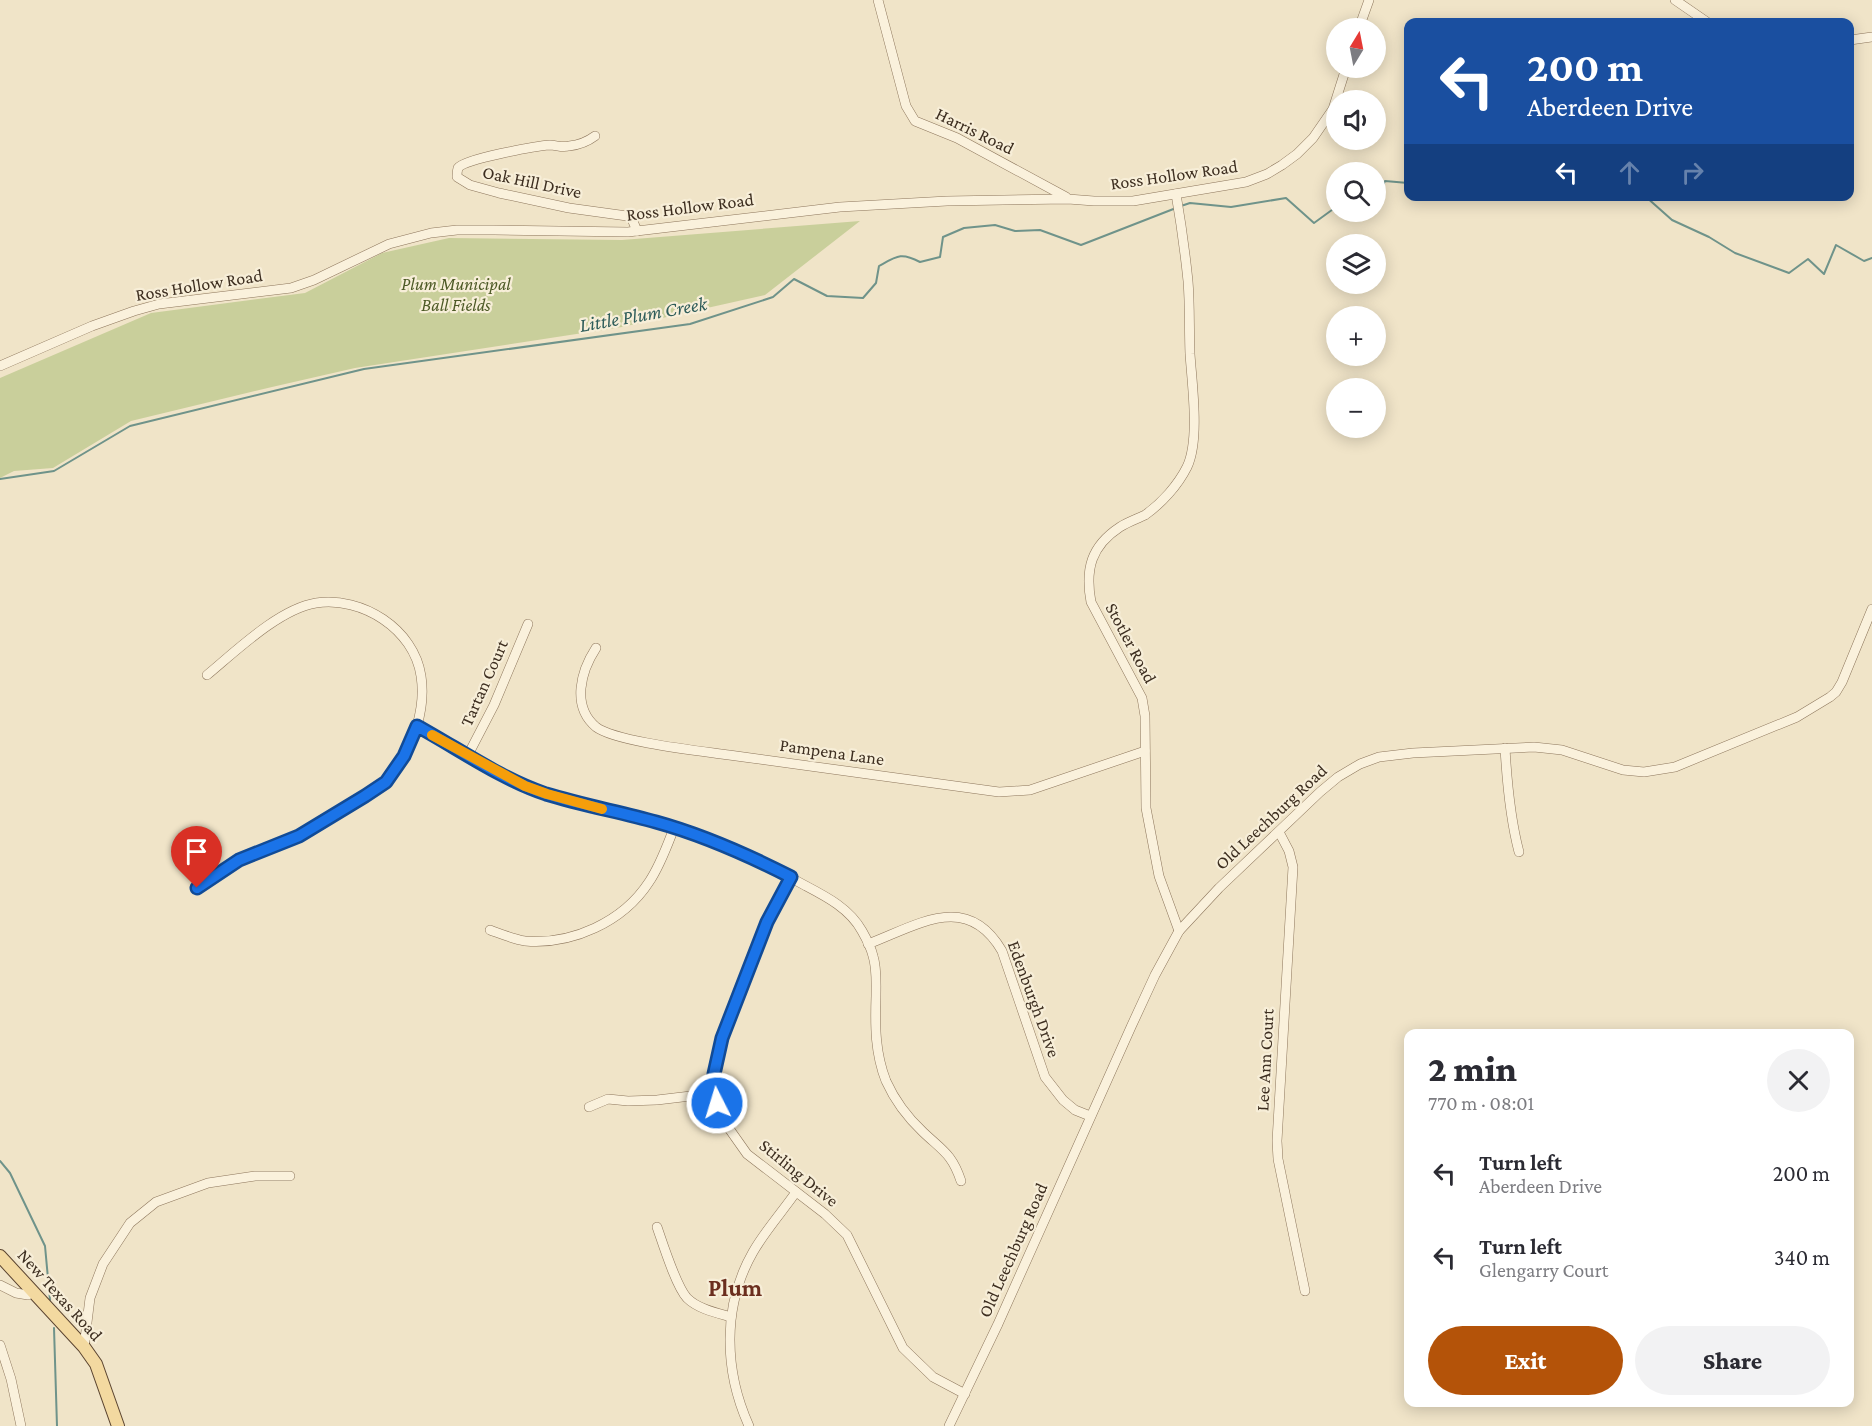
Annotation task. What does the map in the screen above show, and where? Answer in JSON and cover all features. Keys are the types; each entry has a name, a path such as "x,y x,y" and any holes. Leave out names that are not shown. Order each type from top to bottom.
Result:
{"main road":[{"name":"New Texas Road","path":"0,1256 84,1347 96,1365 118,1426"}],"street":[{"name":"Harris Road","path":"878,0 906,106 915,121 965,142 1068,198"},
{"path":"1363,18 1369,0"},
{"path":"1675,0 1701,18"},
{"path":"1854,39 1872,37"},
{"name":"Ross Hollow Road","path":"0,366 134,310 159,304 291,288 412,236 457,230 637,231 840,207 947,201 1068,198 1094,201 1177,199 1246,182 1267,174 1297,154 1313,138 1333,109 1343,78"},
{"name":"Oak Hill Drive","path":"595,136 586,142 566,147 550,146 514,150 467,163 459,166 457,177 470,185 499,194 569,208 627,216 633,219 637,231"},
{"name":"Stotler Road","path":"1177,199 1188,282 1193,435 1191,454 1181,475 1160,503 1144,515 1114,531 1096,549 1089,574 1091,602 1142,698 1145,716 1146,808 1159,876 1179,931"},
{"path":"197,888 239,860 299,836 386,782 404,756 417,726 423,688 421,673 413,654 388,622 371,611 338,603 317,603 290,612 275,621 207,675"},
{"name":"Old Leechburg Road","path":"949,1426 998,1324 1155,975 1179,931 1219,888 1320,792 1338,777 1360,764 1379,757 1413,753 1534,747 1562,750 1623,770 1644,772 1675,767 1797,717 1830,697 1842,682 1872,609"},
{"name":"Tartan Court","path":"468,755 494,705 528,624"},
{"name":"Pampena Lane","path":"596,648 582,677 580,692 588,717 607,733 677,748 999,792 1030,790 1145,751"},
{"path":"417,726 525,786 674,828 728,847 791,877 832,900 851,916 861,929 873,956 876,978 875,1036 878,1059 885,1079 903,1111 948,1154 956,1165 961,1181"},
{"path":"1505,748 1508,788 1519,852"},
{"path":"490,930 523,940 553,941 611,921 634,902 650,882 674,828"},
{"name":"Lee Ann Court","path":"1279,832 1289,851 1293,867 1278,1150 1305,1291"},
{"name":"Stirling Drive","path":"791,877 767,922 722,1038 714,1074 717,1103 723,1120 747,1154 825,1214 847,1235 903,1348 933,1377 965,1394"},
{"name":"Edenburgh Drive","path":"868,944 944,917 961,916 985,928 1002,951 1045,1077 1062,1100 1075,1110 1090,1116"},
{"path":"590,1107 608,1099 657,1100 716,1093"},
{"path":"84,1347 90,1299 102,1264 130,1223 156,1202 208,1183 255,1176 290,1176"},
{"path":"749,1426 739,1404 732,1366 729,1329 731,1317 743,1273 753,1252 796,1192"},
{"path":"657,1227 671,1266 687,1298 703,1308 731,1317"},
{"path":"0,1285 22,1295 28,1295 32,1291"},
{"path":"0,1345 11,1379 21,1426"}],"green space":[{"name":"Plum Municipal Ball Fields","path":"860,221 765,295 622,327 355,368 272,387 131,421 53,468 14,471 0,478 0,378 151,313 305,293 382,253 449,238 622,240"}],"waterway":[{"name":"Little Plum Creek","path":"1386,181 1404,183"},
{"name":"Little Plum Creek","path":"1181,206 1190,203 1231,207 1286,198 1314,223 1326,214"},
{"name":"Little Plum Creek","path":"1651,201 1672,220 1709,237 1735,253 1789,273 1808,259 1824,274 1836,245 1864,261 1872,258"},
{"name":"Little Plum Creek","path":"0,479 54,471 130,426 364,369 690,324 773,297 794,279 827,296 863,298 876,283 879,266 903,256 920,262 940,257 943,237 964,228 995,225 1015,231 1040,230 1081,245 1176,208"},
{"path":"0,1161 10,1173 45,1246 50,1300"},
{"path":"54,1328 57,1426"}],"slow traffic":[{"path":"432,735 525,786 602,809"}],"district":[{"name":"Plum","path":"735,1287"}],"route":[{"path":"197,888 239,860 299,836 386,782 404,756 417,726 525,786 617,813 658,822 707,838 791,877 767,922 722,1038 714,1074 717,1103"}]}
